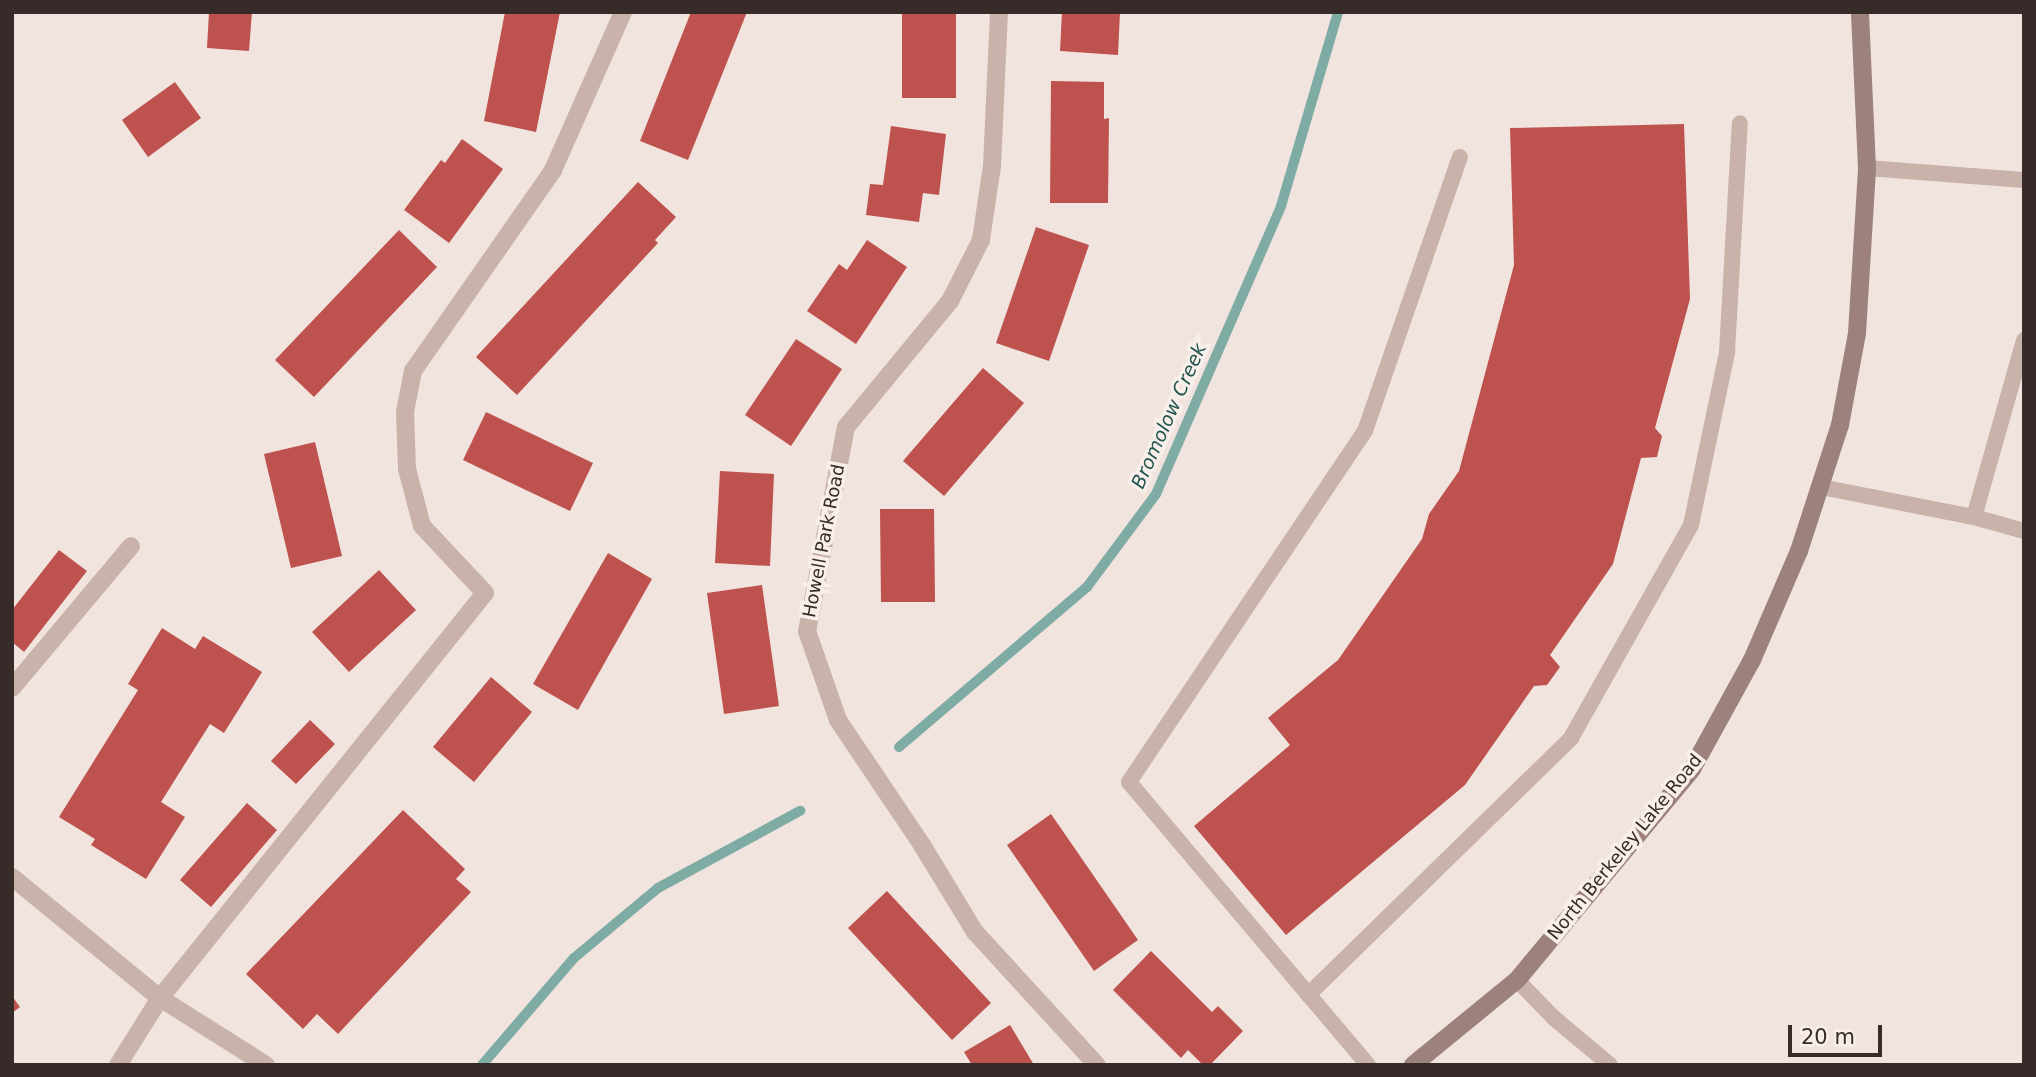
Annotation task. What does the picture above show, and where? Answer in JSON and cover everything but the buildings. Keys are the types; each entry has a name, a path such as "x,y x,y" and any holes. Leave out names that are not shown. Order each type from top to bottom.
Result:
{"street":[{"path":"118,1065 160,998 485,593 422,526 407,469 405,412 413,371 553,170 623,12"},
{"name":"Howell Park Road","path":"999,12 992,166 981,240 950,300 846,427 807,631 838,720 922,845 975,932 1097,1065"},
{"name":"North Berkeley Lake Road","path":"1413,1065 1517,980 1692,769 1752,660 1799,551 1840,425 1857,332 1867,168 1860,12"},
{"path":"12,688 131,546"},
{"path":"12,877 160,998 266,1065"}],"lane":[{"path":"1308,995 1571,738 1691,525 1727,352 1740,123"},
{"path":"1368,1065 1129,782 1365,431 1460,157"},
{"path":"1867,168 2024,180"},
{"path":"1974,517 2024,340"},
{"path":"1821,487 1974,517 2024,531"},
{"path":"1517,980 1554,1018 1610,1065"}],"waterway":[{"name":"Bromolow Creek","path":"899,747 1087,587 1156,494 1281,206 1338,12"},
{"name":"Bromolow Creek","path":"482,1065 574,958 658,888 800,811"}]}
